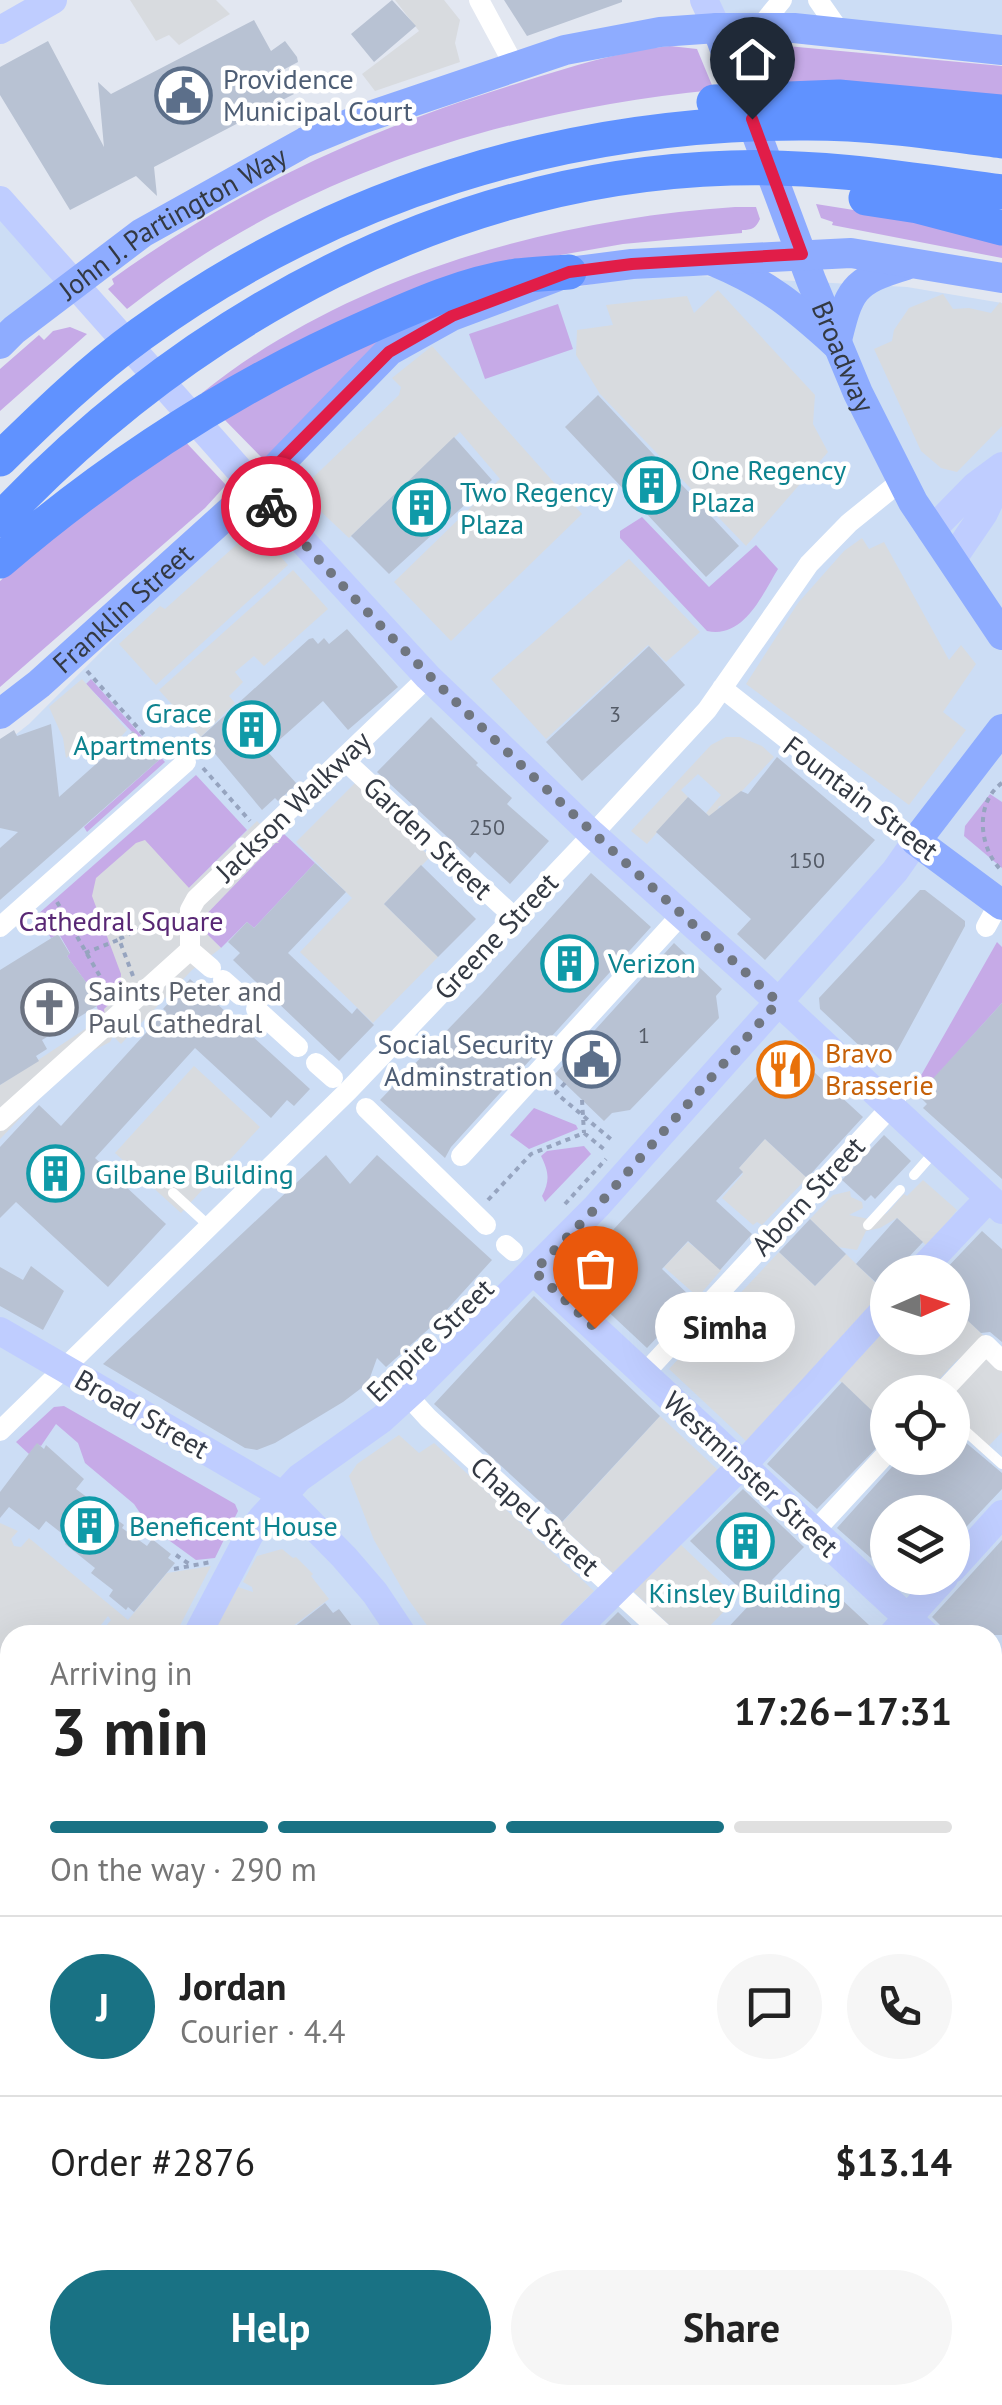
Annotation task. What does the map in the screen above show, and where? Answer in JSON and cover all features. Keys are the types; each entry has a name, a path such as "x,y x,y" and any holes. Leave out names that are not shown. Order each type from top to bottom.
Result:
{"highway":[{"path":"474,169 580,122 713,102 839,97 1002,112"},
{"path":"0,459 116,353 210,288 312,232 396,196 474,169 529,154 627,136 742,124 854,125 1002,141"},
{"path":"0,520 133,399 198,349 266,306 321,275 412,236 502,205 565,189 662,173 760,167 849,172 1002,192"},
{"path":"565,189 818,192 918,206 1002,228"},
{"path":"0,561 124,464 287,364 393,316 465,289 514,277 569,272"}],"main road":[{"path":"0,30 53,0"},
{"name":"John J. Partington Way","path":"0,344 142,233 305,142 514,65 607,40 717,27 841,33 1002,50"},
{"name":"Broadway","path":"717,27 836,344 901,481 1002,635"},
{"path":"0,200 428,678 592,834 778,1002 896,1098 937,1150 999,1207 941,1255"},
{"name":"Franklin Street","path":"0,714 256,488 389,352 452,316 569,272 632,264 852,253 1002,278"},
{"path":"708,259 776,292 836,344 852,292 871,276 916,262"},
{"path":"932,530 974,486 1002,466"},
{"path":"952,560 979,522 1002,476"},
{"name":"Empire Street","path":"202,1625 250,1534 300,1478 408,1396 517,1256 608,1195 895,871 1002,730"},
{"name":"Fountain Street","path":"916,840 996,912"},
{"name":"Westminster Street","path":"517,1256 814,1532 905,1625"},
{"path":"580,1625 742,1465 870,1326"},
{"name":"Broad Street","path":"0,1331 284,1496 375,1593 396,1625"},
{"path":"970,1549 1002,1514"},
{"path":"912,1625 932,1595"}],"street":[{"path":"479,0 514,65"},
{"path":"759,28 782,0"},
{"path":"818,0 841,33"},
{"name":"Greene Street","path":"0,1431 348,1091 514,917 707,710 809,564 848,523 901,481"},
{"name":"Jackson Walkway","path":"190,950 192,905 428,678"},
{"name":"Fountain Street","path":"722,688 916,840"},
{"name":"Garden Street","path":"343,759 514,917"},
{"path":"0,927 181,766"},
{"path":"461,1156 682,914"},
{"path":"0,1121 190,950 298,1047"},
{"path":"316,1063 333,1078"},
{"name":"Aborn Street","path":"644,1374 896,1098"},
{"path":"366,1108 486,1226"},
{"path":"958,1375 986,1345 1002,1361"},
{"name":"Chapel Street","path":"408,1396 654,1625"},
{"path":"814,1532 870,1471"}],"lane":[{"path":"914,1175 937,1150"},
{"path":"868,1225 900,1190"},
{"path":"173,1193 210,1226"},
{"path":"970,1435 1002,1464"}],"path":[{"path":"84,667 181,766 179,774 195,760 263,836"},
{"path":"1002,783 995,788 982,828 989,854 1002,872"},
{"path":"995,788 1002,793"},
{"path":"50,890 108,992"},
{"path":"85,953 192,905"},
{"path":"119,939 134,982 124,1010"},
{"path":"564,1083 556,1093 613,1142"},
{"path":"582,1100 584,1133 605,1150"},
{"path":"486,1202 531,1154 584,1133"},
{"path":"564,1205 623,1140"},
{"path":"176,1555 192,1566"},
{"path":"174,1569 216,1561"}],"shaded area":[{"path":"130,0 216,0 230,14 179,45 169,35 156,41"},
{"path":"395,0 444,0 460,20 455,43 460,62 375,91 362,74 419,31"},
{"path":"691,0 1002,0 1002,48 697,19"},
{"path":"0,204 72,286 0,355"},
{"path":"643,273 907,287 1002,303 1002,1625 0,1625 0,747 29,724 392,360 510,302"},
{"path":"718,290 815,395 813,424 828,452 746,546 600,394 576,355 577,330 613,325 606,305 687,296 694,313"},
{"path":"943,294 953,309 991,313 1002,304 1002,426 957,472 941,468 921,451 874,349 892,341 894,330 909,308"},
{"path":"432,346 582,514 451,641 394,582 500,479 460,432 349,538 299,491 399,395 401,387 392,378"},
{"path":"255,528 274,544 273,548 288,565 156,685 119,644 160,606 165,609"},
{"path":"862,538 869,549 884,542 949,660 961,645 976,664 943,712 966,730 909,805 746,684 798,603 844,551"},
{"path":"629,559 700,632 666,662 648,645 546,739 491,679"},
{"path":"293,570 328,609 264,666 254,656 235,672 243,682 229,696 235,703 201,737 159,690"},
{"path":"82,679 127,730 100,760 85,744 66,758 63,738 49,707"},
{"path":"726,737 740,737 762,746 774,757 726,806 719,806 713,820 706,813 721,795 698,774 681,790 688,797 647,844 631,831 711,745"},
{"path":"355,783 430,857 384,904 438,957 373,1023 300,952 352,898 296,842"},
{"name":"Cathedral Square","path":"257,821 279,843 197,924 221,948 192,970 121,1044 113,1036 110,1042 77,1059 0,1139 0,1085 105,1016 104,1009 120,994 121,974 92,896 96,878 136,843 145,840 189,888"},
{"path":"194,1066 260,1127 181,1213 115,1153"},
{"path":"765,1139 807,1178 762,1225 753,1225 722,1198 743,1174 739,1168"},
{"path":"923,1180 957,1210 928,1247 897,1218 866,1231 857,1250 838,1247 810,1219 833,1195 850,1191 863,1208 849,1215 874,1220"},
{"path":"688,1242 722,1269 698,1297 664,1267"},
{"path":"779,1252 815,1286 846,1254 870,1277 870,1310 747,1442 669,1369"},
{"path":"970,1322 987,1339 964,1364 958,1359 943,1375 870,1375 870,1410 839,1380 870,1346 870,1355 970,1355"},
{"path":"986,1356 1002,1371 1002,1432 982,1453 970,1441 969,1375"},
{"path":"660,1416 718,1470 614,1574 560,1525"},
{"path":"399,1435 419,1453 434,1443 594,1591 559,1625 427,1625 374,1540 349,1476 357,1464"},
{"path":"0,1523 18,1531 11,1539 14,1546 21,1547 29,1538 128,1620 167,1573 211,1566 180,1625 107,1625 111,1620 108,1616 101,1625 0,1625"},
{"path":"680,1544 737,1598 711,1625 669,1625 633,1591"},
{"path":"282,1549 296,1557 329,1599 294,1625 217,1625 238,1587 253,1592 243,1582 257,1556"}],"green space":[{"path":"776,45 1002,66 1002,100 772,87 762,59"},
{"path":"670,46 697,49 714,90 557,114 480,133 331,187 260,222 192,262 127,309 108,289 114,284 112,279 209,216 360,140 466,100 559,71"},
{"path":"816,204 885,215 1002,243 1002,258 832,225 833,222 821,218"},
{"path":"756,207 760,219 757,225 742,233 623,244 532,260 210,403 202,393 259,352 321,316 454,261 524,240 595,225"},
{"path":"459,300 265,461 218,413"},
{"path":"558,304 573,349 485,379 469,334"},
{"path":"70,327 87,334 0,411 0,369 39,335 44,340 53,331"},
{"path":"181,437 226,485 205,508 0,687 0,581 70,520"},
{"path":"642,517 709,587 756,545 778,569 742,622 720,632 707,631 620,538 620,531"},
{"path":"91,679 165,762 87,832 84,827 159,760 86,684"},
{"name":"Cathedral Square","path":"196,775 247,830 184,893 179,950 101,1018 95,1002 98,999 67,956 70,953 59,934 51,938 37,915"},
{"path":"990,794 1002,802 1002,868 964,836 965,826"},
{"path":"284,834 315,863 254,928 247,922 221,948 196,924"},
{"path":"997,942 1002,947 1002,1003 928,1085 919,1079"},
{"path":"534,1108 578,1129 529,1149 510,1135"},
{"path":"584,1146 591,1154 545,1202 542,1196 548,1176 541,1156 547,1151"},
{"path":"64,1406 235,1504 238,1511 215,1558 196,1560 148,1525 134,1504 85,1463 78,1443 56,1424 41,1446 37,1444 29,1454 16,1442 54,1407"}],"building":[{"path":"392,0 416,26 374,62 351,34"},
{"path":"504,0 622,0 622,2 527,36"},
{"path":"254,20 271,51 285,41 297,57 298,62 281,71 294,94 154,167 157,196 136,176 70,210 0,95 0,67 48,41 104,147 98,82 111,94"},
{"name":"One Regency Plaza","path":"598,395 739,546 706,577 565,427"},
{"name":"Two Regency Plaza","path":"454,437 492,480 389,574 351,536"},
{"name":"Grace Apartments","path":"347,629 398,687 348,730 323,701 267,751 297,784 262,810 201,737 309,639 318,644 324,638 329,644"},
{"path":"649,646 685,685 582,781 546,742"},
{"path":"431,717 512,798 507,804 549,841 510,884 475,852 470,858 377,772"},
{"path":"51,724 59,797 133,731 159,760 0,900 0,848 18,832 0,828 0,739 14,730 17,736"},
{"path":"777,757 875,840 765,960 737,934 751,919 656,832 688,797 709,816 741,791 748,794"},
{"path":"315,863 346,892 288,953 352,1014 357,1008 374,1025 339,1061 233,960 240,953 228,942 247,922 254,928"},
{"path":"421,865 476,919 438,957 384,904"},
{"path":"591,873 651,927 445,1158 380,1100"},
{"path":"920,890 965,921 965,926 890,1064 879,1064 820,1009 819,998"},
{"name":"Saints Peter and Paul Cathedral","path":"58,934 70,954 67,956 99,1000 95,1002 97,1006 42,1040 47,1049 36,1056 39,1061 0,1085 0,970"},
{"path":"674,943 722,989 716,996 719,1018 630,1110 612,1113 604,1121 555,1074"},
{"path":"190,979 310,1089 294,1106 287,1100 271,1118 195,1048 95,1158 166,1224 108,1287 16,1202 0,1218 0,1147 39,1105 61,1126 166,1011 163,1009"},
{"path":"1002,1003 1002,1179 923,1108 927,1104 918,1095"},
{"path":"782,1049 789,1049 863,1117 807,1178 765,1139 739,1168 743,1172 716,1201 752,1234 720,1270 688,1241 662,1269 693,1299 647,1348 570,1276"},
{"path":"884,1135 911,1161 875,1199 871,1195 865,1201 842,1180"},
{"path":"326,1155 350,1184 377,1155 492,1260 432,1326 386,1367 377,1358 368,1383 343,1402 257,1450 245,1448 103,1364"},
{"path":"897,1218 923,1242 911,1255 870,1255 870,1277 856,1264"},
{"path":"810,1219 846,1254 815,1286 779,1252"},
{"path":"982,1231 1002,1249 1002,1342 990,1332 981,1333 970,1323 970,1255 959,1255"},
{"path":"31,1266 64,1291 43,1330 0,1306 0,1267 23,1280"},
{"path":"534,1296 660,1416 562,1522 434,1404"},
{"path":"842,1382 870,1409 870,1455 817,1509 767,1464"},
{"name":"Beneficent House","path":"37,1443 44,1449 46,1445 84,1479 76,1489 124,1525 122,1528 147,1546 152,1539 171,1554 168,1558 175,1563 134,1612 109,1596 113,1590 91,1573 95,1568 65,1544 69,1539 46,1521 39,1530 9,1507 0,1518 0,1492"},
{"path":"970,1446 1002,1473 1002,1489 970,1523 970,1495 870,1495 870,1557 837,1528 885,1475 970,1475"},
{"name":"Kinsley Building","path":"743,1489 804,1547 772,1580 802,1608 825,1584 869,1625 730,1625 753,1601 690,1541"},
{"path":"1002,1540 1002,1625 940,1625 932,1617 952,1595 970,1595 970,1575"},
{"path":"325,1603 333,1613 339,1609 351,1625 297,1625"},
{"path":"618,1612 632,1625 605,1625"}],"way so far":[{"path":"271,506 428,678 592,834 778,1002 596,1208 534,1271 595,1328"}],"place":[{"name":"Providence Municipal Court","path":"184,95"},
{"name":"One Regency Plaza","path":"652,486"},
{"name":"Two Regency Plaza","path":"421,508"},
{"name":"Grace Apartments","path":"251,729"},
{"name":"Verizon","path":"569,963"},
{"name":"Saints Peter and Paul Cathedral","path":"49,1007"},
{"name":"Social Security Adminstration","path":"592,1060"},
{"name":"Bravo Brasserie","path":"786,1069"},
{"name":"Gilbane Building","path":"56,1174"},
{"name":"Simha","path":"595,1328"},
{"name":"Beneficent House","path":"90,1526"},
{"name":"Kinsley Building","path":"745,1542"}],"route":[{"path":"271,506 256,488 270,472 372,366 452,316 569,272 632,264 802,254 752,119"}]}
